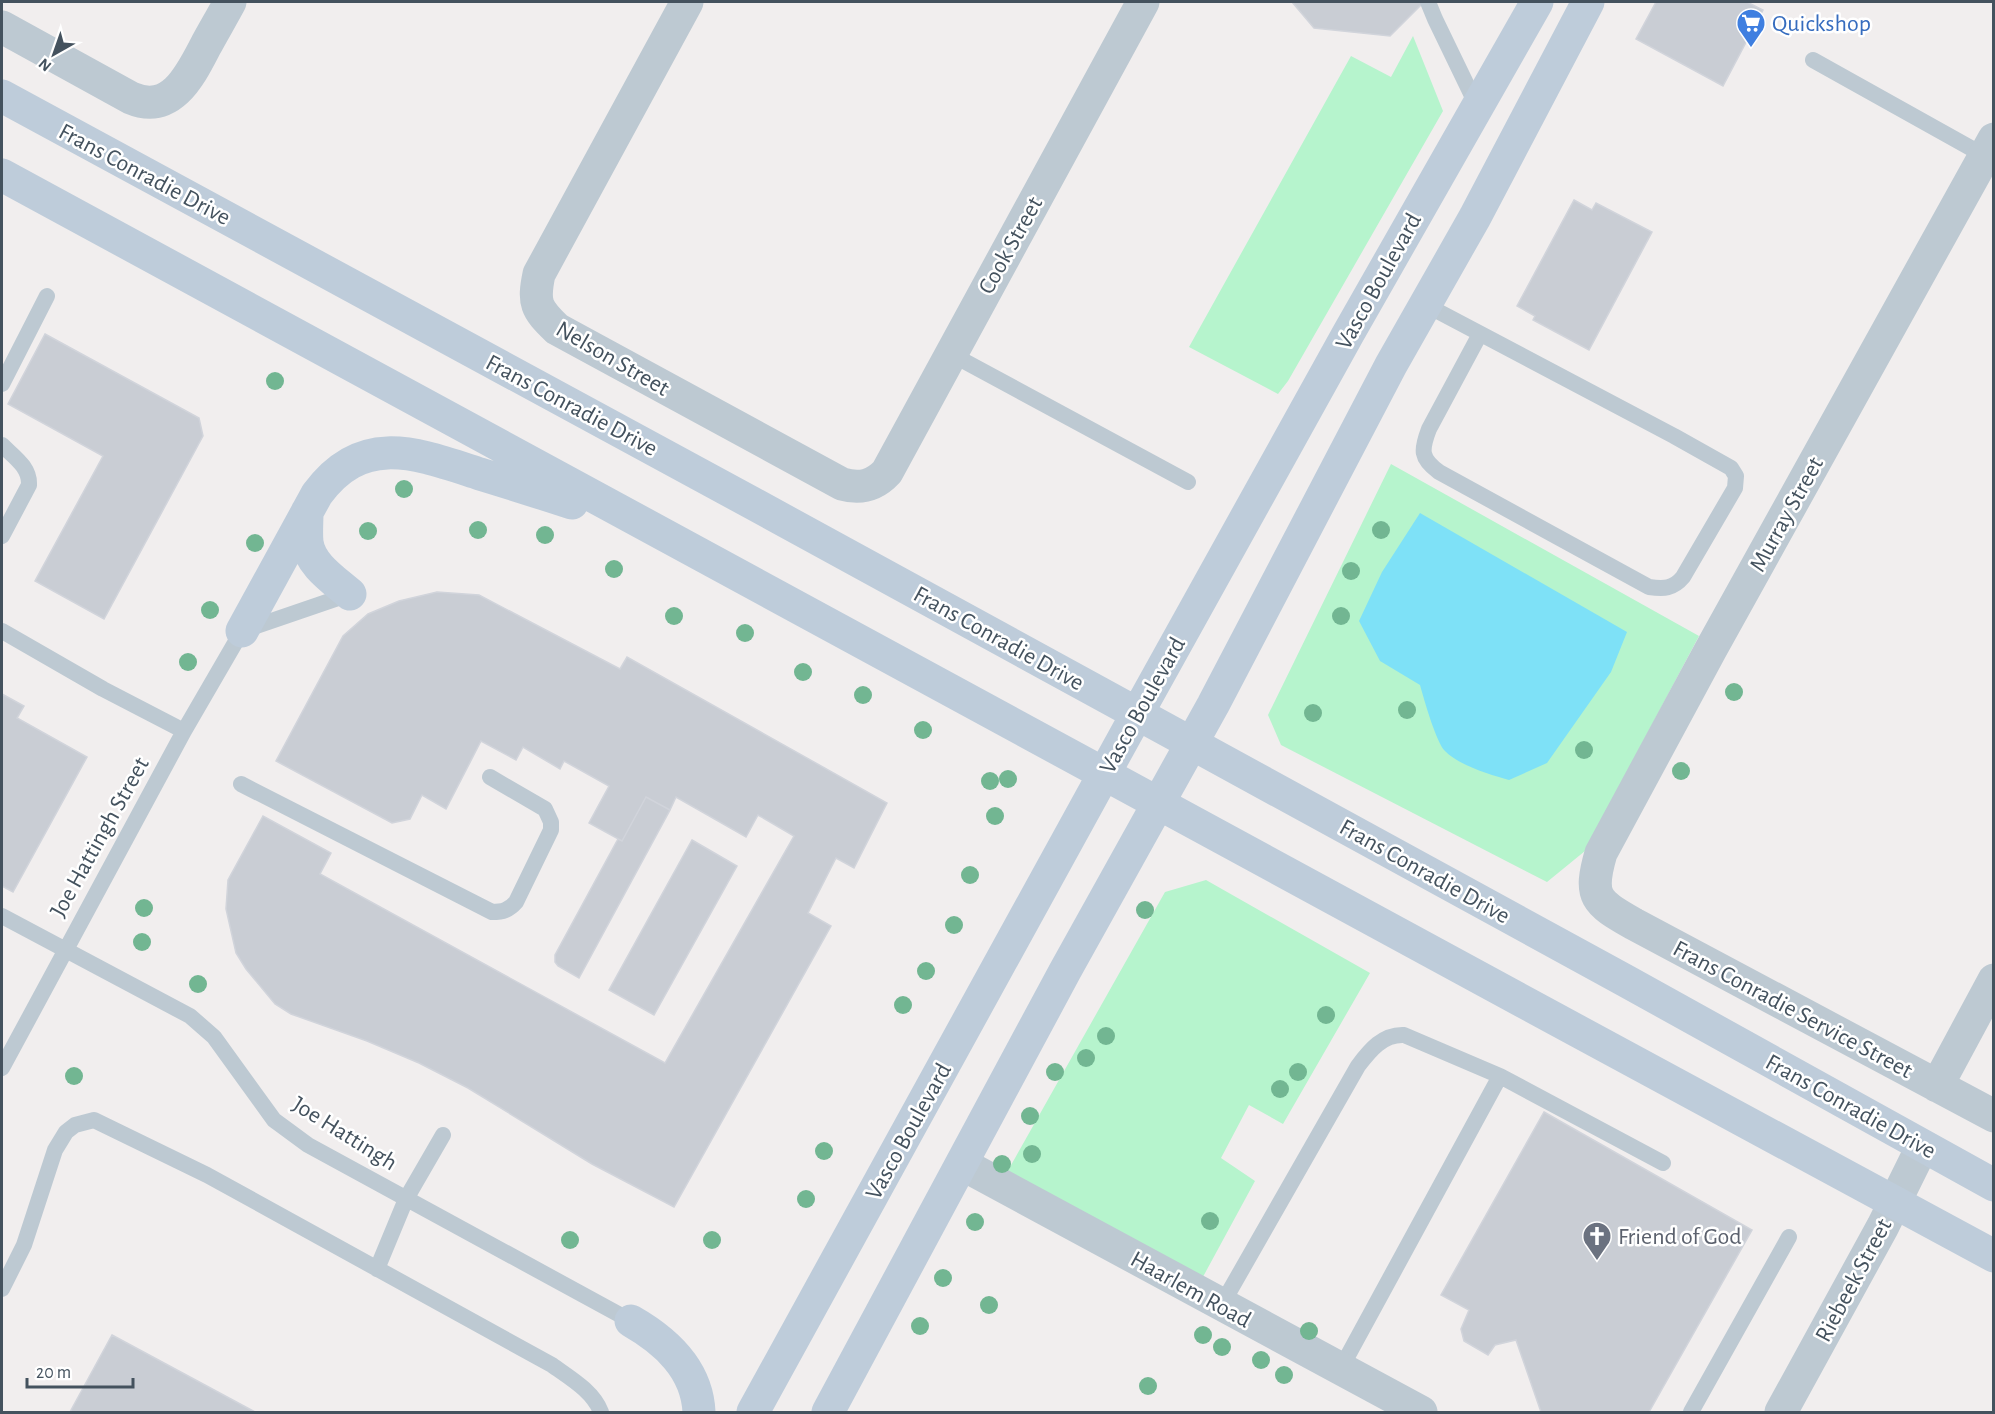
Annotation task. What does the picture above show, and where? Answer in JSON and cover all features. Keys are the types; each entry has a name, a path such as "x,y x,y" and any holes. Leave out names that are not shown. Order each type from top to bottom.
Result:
{"main road":[{"name":"Vasco Boulevard","path":"753,1413 1137,714 1536,2"},
{"path":"828,1413 1065,971 1191,744 1391,365 1426,305 1588,2"},
{"name":"Frans Conradie Drive","path":"2,96 775,515 1616,975 1994,1185"},
{"path":"2,175 645,526 1994,1256"},
{"path":"242,631 317,494 327,480 336,472 358,460 373,455 389,452 405,453 435,460 645,526"},
{"path":"307,512 309,552 316,564 350,594"},
{"path":"631,1321 659,1338 676,1355 688,1372 696,1391 699,1413"}],"street":[{"path":"2,27 131,98 150,103 162,100 176,92 190,76 230,2"},
{"name":"Nelson Street","path":"687,2 540,274 536,302 544,317 557,329 842,484 860,487 872,484"},
{"name":"Cook Street","path":"872,484 887,472 1143,2"},
{"name":"Murray Street","path":"1596,895 1595,873 1601,853 1711,649 1989,147"},
{"name":"Frans Conradie Service Street","path":"1596,895 1606,908 1634,924 1994,1116"},
{"path":"1937,1086 1994,980"},
{"name":"Riebeek Street","path":"1781,1413 1923,1147"},
{"name":"Haarlem Road","path":"962,1164 1421,1413"}],"lane":[{"path":"1428,2 1477,106"},
{"path":"1813,60 1989,147"},
{"path":"2,384 47,296"},
{"path":"1426,305 1664,430 1731,468 1736,476 1735,488 1677,585 1661,589 1648,587 1429,465 1424,456 1423,445 1429,429 1480,334"},
{"path":"951,354 1188,482"},
{"path":"2,445 26,468 30,476 29,485 2,536"},
{"path":"242,631 350,594"},
{"path":"2,631 184,731"},
{"name":"Joe Hattingh Street","path":"2,1068 184,731 242,631"},
{"path":"241,784 492,912 502,912 516,902 551,830 551,822 545,809 490,777"},
{"name":"Joe Hattingh","path":"2,916 190,1016 214,1037 274,1120 308,1145 631,1321"},
{"path":"1221,1306 1358,1066 1382,1040 1393,1034 1404,1035 1500,1076 1663,1163"},
{"path":"1340,1370 1500,1076"},
{"path":"2,1289 24,1245 55,1150 66,1132 75,1125 94,1120 207,1175 552,1365 582,1387 601,1413"},
{"path":"377,1269 406,1199 443,1136"},
{"path":"1691,1413 1789,1237"}],"green space":[{"path":"1413,36 1443,111 1288,381 1278,394 1189,347 1351,56 1391,77"},
{"path":"1391,464 1699,636 1585,851 1547,882 1281,745 1268,715"},
{"path":"1206,880 1370,973 1283,1124 1249,1105 1221,1158 1255,1181 1198,1286 1006,1174 1165,892"}],"water":[{"path":"1420,513 1627,632 1611,672 1547,763 1509,780 1466,765 1445,751 1434,730 1420,685 1380,661 1359,621 1382,572"}],"building":[{"path":"1292,2 1424,2 1390,36 1314,28"},
{"path":"1656,2 1747,2 1763,10 1723,86 1636,39"},
{"path":"1574,200 1592,210 1596,203 1652,232 1589,350 1533,320 1535,316 1517,306"},
{"path":"45,334 199,418 203,436 104,619 35,581 103,456 8,404"},
{"path":"437,592 479,595 620,669 627,657 887,803 854,868 836,858 808,913 831,926 674,1207 592,1164 468,1088 419,1063 367,1041 291,1014 275,1004 236,953 226,909 228,880 263,816 331,853 320,874 665,1063 794,836 758,815 746,837 676,797 670,810 646,797 622,841 589,823 609,786 564,761 560,769 523,747 516,760 481,741 446,809 422,795 410,819 392,823 276,761 343,636 368,614 399,601"},
{"path":"2,694 24,706 17,718 87,757 13,892 2,886"},
{"path":"646,797 670,810 579,978 558,966 555,962 555,955 618,839 622,841"},
{"path":"692,840 737,866 654,1015 609,990"},
{"name":"Friend of God","path":"1544,1112 1752,1230 1649,1412 1541,1412 1516,1340 1495,1345 1488,1355 1464,1341 1461,1329 1469,1310 1441,1295"},
{"path":"112,1335 255,1412 70,1412"}],"place":[{"name":"Quickshop","path":"1751,48"},
{"name":"Friend of God","path":"1597,1262"}]}
